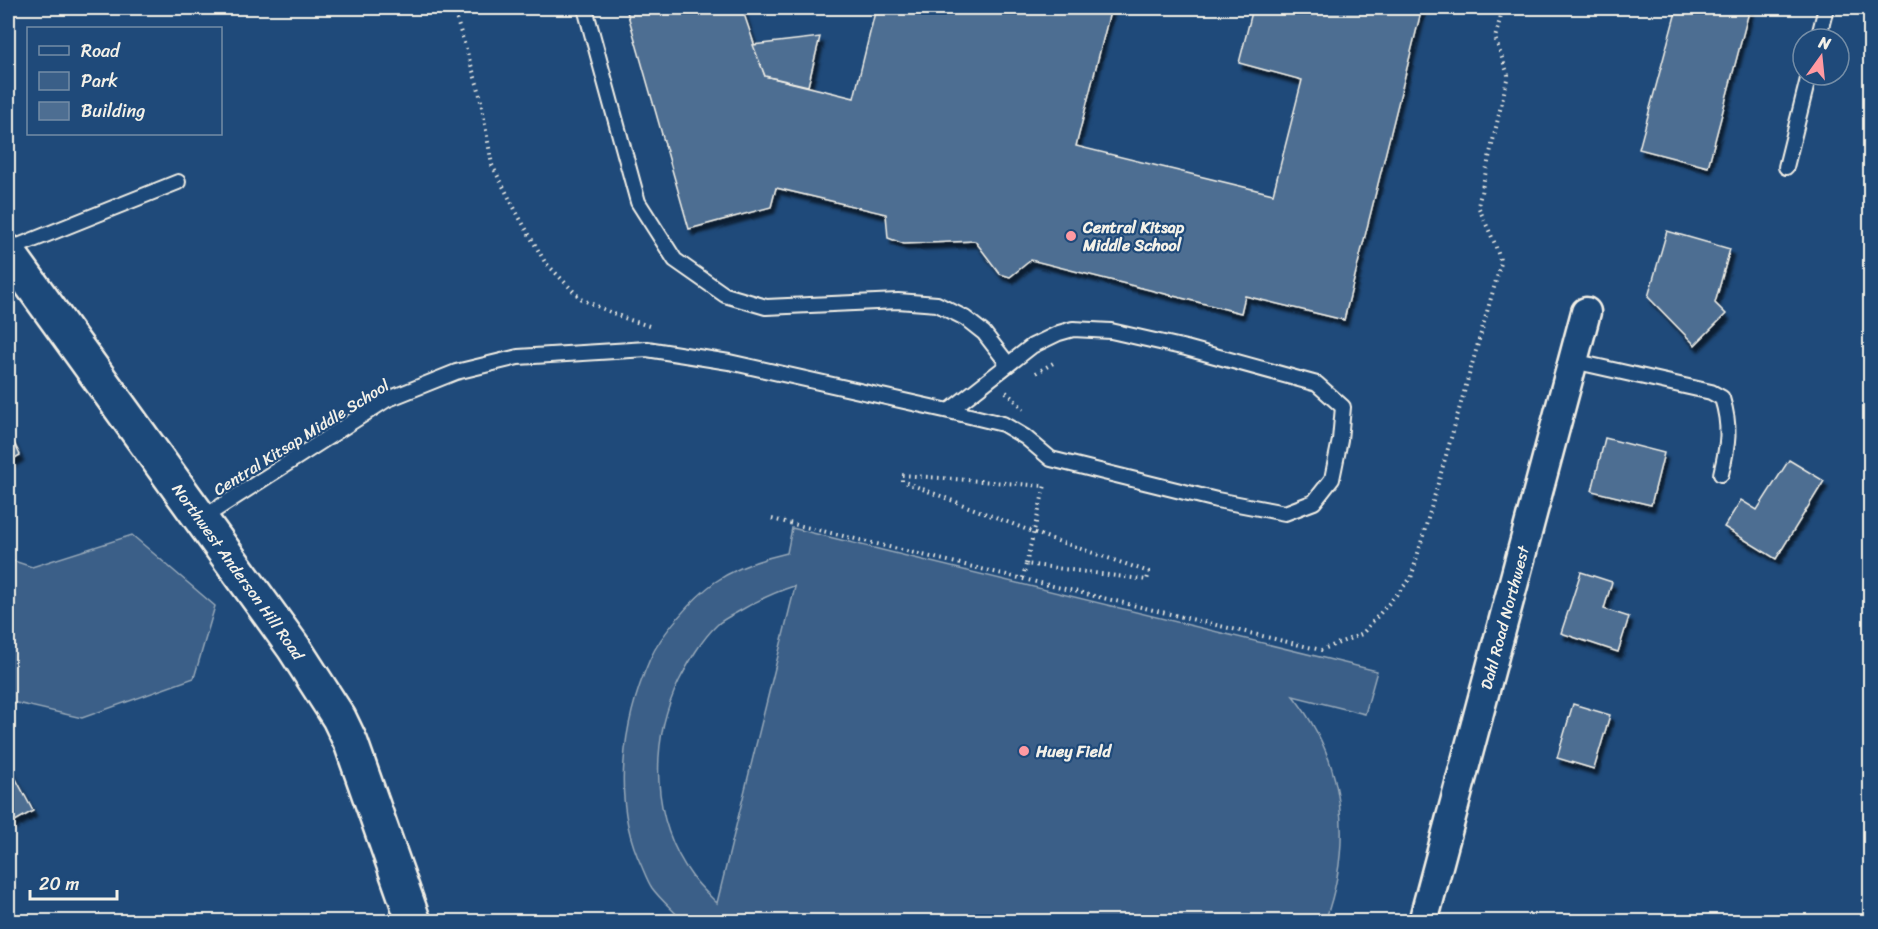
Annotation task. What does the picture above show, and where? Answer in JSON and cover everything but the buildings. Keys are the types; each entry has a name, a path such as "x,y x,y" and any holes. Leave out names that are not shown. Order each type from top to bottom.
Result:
{"main road":[{"name":"Northwest Anderson Hill Road","path":"8,251 299,655 339,718 351,743 414,921"}],"street":[{"name":"Dahl Road Northwest","path":"1423,921 1586,312"}],"lane":[{"path":"585,8 638,202 675,260 725,295 766,308 898,301 937,304 965,318 984,333 1008,364"},
{"path":"1821,27 1826,8"},
{"path":"1786,167 1806,87"},
{"path":"8,251 178,182"},
{"path":"949,411 1032,346 1073,329 1111,331 1317,384 1343,407 1340,440 1332,479 1314,502 1285,513 1217,500 1051,459"},
{"name":"Central Kitsap Middle School","path":"201,519 386,400 456,372 518,357 647,349 729,362 1003,424 1025,437 1051,459"},
{"path":"1573,361 1711,392 1722,398 1728,420 1726,452 1721,474"}],"path":[{"path":"453,8 479,90 492,165 545,262 581,299 624,318 653,327"},
{"path":"772,519 1321,650 1362,634 1411,578 1501,263 1478,206 1508,75 1495,38 1503,8"},
{"path":"1034,375 1071,351 1073,329"},
{"path":"1015,386 1006,392 1030,415"},
{"path":"1023,579 1051,459"},
{"path":"1026,564 1147,580 1149,573 902,481 902,475 1044,486"}],"green space":[{"name":"Huey Field","path":"792,528 1377,671 1365,714 1293,696 1311,721 1324,748 1334,776 1339,804 1341,833 1339,862 1334,892 1325,921 684,922 652,888 632,842 626,816 624,763 633,709 640,684 655,649 688,607 706,589 732,572 787,553","holes":["795,587 717,903 692,876 678,854 668,831 659,781 659,755 669,705 679,681 696,652 719,623 778,591"]},
{"path":"132,535 215,606 194,678 82,718 8,701 8,559 32,567"}],"place":[{"name":"Central Kitsap Middle School","path":"1071,236"},
{"name":"Huey Field","path":"1024,751"}]}
